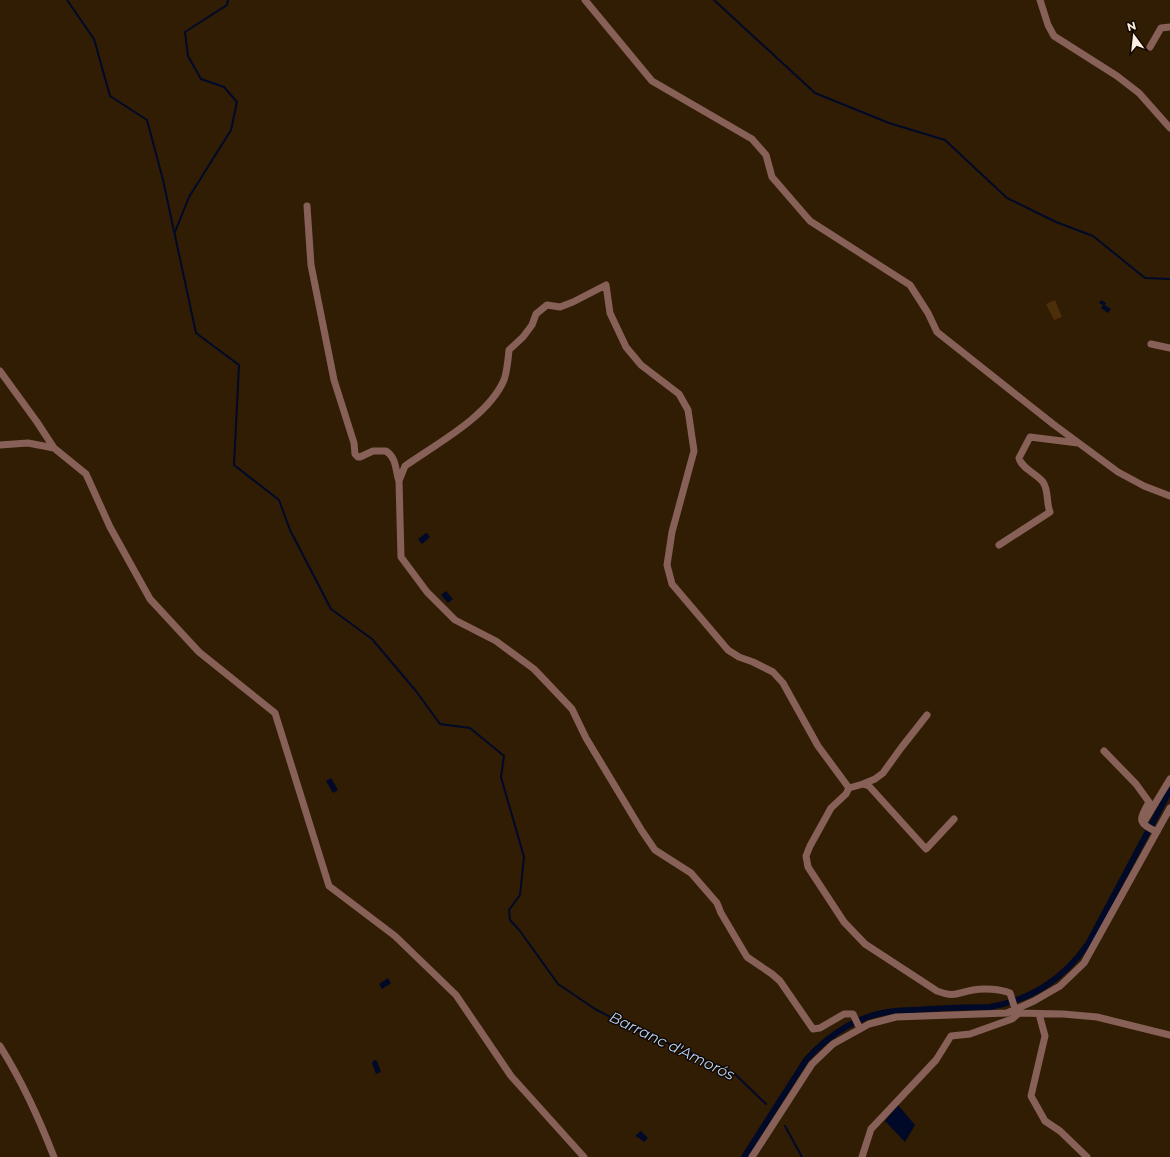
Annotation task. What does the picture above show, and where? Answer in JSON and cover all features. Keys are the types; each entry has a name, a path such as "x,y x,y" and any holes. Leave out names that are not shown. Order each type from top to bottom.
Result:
{"street":[{"path":"585,0 652,81 752,139 766,155 772,177 810,221 910,285 928,313 937,332 1118,472 1144,486 1170,496"},
{"path":"1040,0 1048,25 1054,36 1117,76 1134,89 1170,128"},
{"path":"1150,46 1161,28 1170,27"},
{"path":"307,206 311,265 332,373 354,443 355,454 360,457 373,451 386,450 395,461 399,481 401,557 427,592 455,620 496,641 534,669 572,709 586,738 655,850 691,873 717,903 721,913 747,957 780,981 813,1029 820,1028 844,1014 853,1014 860,1029"},
{"path":"399,481 405,466 472,419 493,398 504,380 509,350 523,337 532,325 536,314 547,305 560,307 606,285 610,314 626,347 641,365 679,394 688,410 694,451 672,532 667,565 672,584 728,650 739,657 773,672 783,683 818,746 849,788"},
{"path":"1151,344 1170,348"},
{"path":"0,371 54,448 86,474 110,527 150,599 199,652 275,713 329,886 395,936 456,995 511,1076 584,1157"},
{"path":"999,545 1050,512 1043,482 1023,465 1019,458 1030,437 1079,443"},
{"path":"0,445 28,444 54,448"},
{"path":"927,715 883,773 875,779 849,788 846,794 831,808 806,856 808,867 844,922 865,944 937,991 954,996 973,990 1003,990 1010,993 1017,1011"},
{"path":"1104,751 1136,784 1149,802 1141,818 1144,825 1157,832"},
{"path":"1144,825 1170,779"},
{"path":"862,784 869,786 926,849 954,819"},
{"path":"862,1157 871,1129 936,1060 951,1036 970,1034 1012,1019 1017,1011 1060,986 1084,962 1170,808"},
{"path":"752,1157 812,1064 833,1044 869,1024 896,1018 1007,1013 1017,1011 1039,1014 1063,1014 1097,1017 1170,1035"},
{"path":"1039,1014 1045,1036 1031,1096 1045,1121 1060,1131 1087,1157"},
{"path":"0,1046 42,1125 54,1157"}],"shaded area":[{"path":"1055,300 1062,317 1054,320 1046,304"}],"water":[{"path":"1101,300 1111,309 1108,313 1101,308 1103,305 1099,303"},
{"path":"426,533 429,533 428,535 430,537 422,544 418,539"},
{"path":"446,591 453,599 448,603 441,595"},
{"path":"331,778 338,790 333,793 326,781"},
{"path":"388,978 391,983 382,989 379,984"},
{"path":"374,1060 377,1061 381,1072 376,1074 372,1063"},
{"path":"898,1105 915,1125 905,1142 885,1121"},
{"path":"641,1131 648,1138 644,1142 636,1137 636,1135"}],"waterway":[{"name":"Barranc d'Amorós","path":"67,0 94,39 110,96 147,120 163,180 196,333 239,365 234,465 279,500 290,530 331,609 372,639 416,691 440,724 470,728 504,756 501,777 524,857 520,895 509,910 510,920 520,931 558,984 595,1009 629,1027 682,1049 735,1074 766,1104"},
{"path":"175,232 189,197 231,130 237,102 224,87 201,79 188,56 185,32 227,5 228,0"},
{"path":"714,0 815,93 889,123 945,140 1007,198 1056,222 1093,236 1145,278 1170,279"},
{"path":"744,1157 806,1060 825,1042 846,1027 870,1016 895,1011 990,1007 1020,999 1046,986 1057,977 1088,944 1170,790"},
{"path":"785,1126 802,1157"}]}
